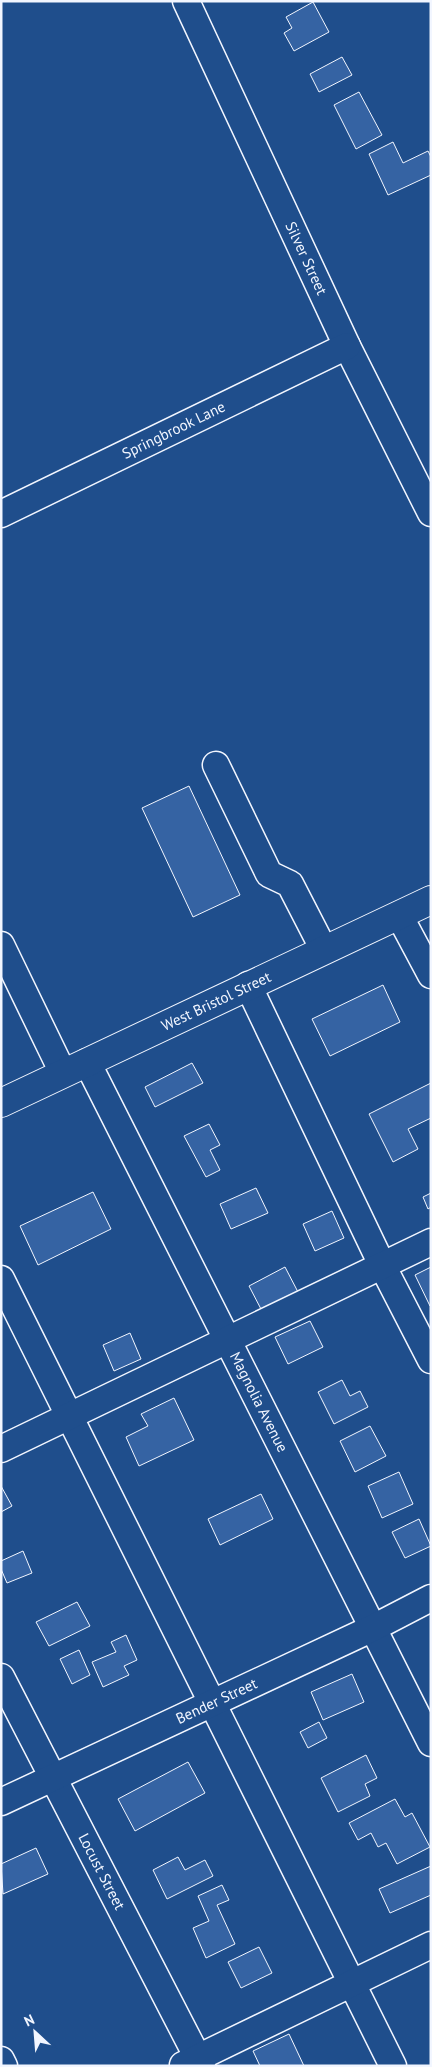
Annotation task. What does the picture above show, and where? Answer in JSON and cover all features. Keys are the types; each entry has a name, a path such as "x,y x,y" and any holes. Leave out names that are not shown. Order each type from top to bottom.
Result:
{"main road":[{"name":"West Bristol Street","path":"1,1104 75,1067 431,900"}],"street":[{"name":"Silver Street","path":"186,1 347,346 431,513"},
{"name":"Springbrook Lane","path":"1,514 347,346"},
{"path":"216,765 269,874 290,884 324,950"},
{"path":"399,915 431,975"},
{"name":"Magnolia Avenue","path":"1,945 75,1067 227,1340 431,1743"},
{"path":"248,985 382,1265 431,1360"},
{"path":"1,1449 431,1242"},
{"path":"1,1279 214,1702 393,2066"},
{"name":"Bender Street","path":"1,1802 373,1628 431,1598"},
{"name":"Locust Street","path":"1,1677 194,2063"},
{"path":"194,2063 431,1945"},
{"path":"1,2060 4,2066"}],"building":[{"path":"313,2 329,32 294,51 284,33 292,28 286,17"},
{"path":"342,57 352,75 319,92 310,74"},
{"path":"359,92 382,135 356,149 334,105"},
{"path":"393,142 403,163 428,151 431,157 431,175 388,195 369,154"},
{"path":"189,786 240,895 193,917 142,808"},
{"path":"383,985 400,1022 330,1056 312,1019"},
{"path":"192,1063 203,1083 155,1107 145,1087"},
{"path":"431,1083 431,1118 408,1129 418,1149 393,1162 369,1114"},
{"path":"209,1124 220,1145 210,1150 220,1170 206,1177 184,1136"},
{"path":"256,1188 268,1213 231,1229 220,1204"},
{"path":"93,1192 111,1229 38,1265 20,1226"},
{"path":"431,1193 431,1207 428,1209 423,1197"},
{"path":"332,1211 344,1238 315,1251 303,1224"},
{"path":"285,1267 298,1292 262,1311 249,1286"},
{"path":"431,1267 431,1306 430,1306 415,1275"},
{"path":"310,1321 323,1347 288,1364 275,1337"},
{"path":"130,1333 141,1359 114,1371 103,1345"},
{"path":"342,1380 350,1396 360,1391 368,1407 334,1424 318,1392"},
{"path":"174,1398 194,1440 139,1466 126,1437 148,1426 141,1414"},
{"path":"370,1426 386,1456 355,1472 340,1441"},
{"path":"399,1472 413,1504 382,1518 368,1486"},
{"path":"1,1486 12,1506 1,1512"},
{"path":"261,1494 273,1519 220,1545 208,1519"},
{"path":"419,1519 431,1546 405,1558 392,1532"},
{"path":"23,1551 32,1573 7,1583 1,1569 1,1561"},
{"path":"77,1602 90,1626 49,1646 36,1622"},
{"path":"126,1635 137,1660 124,1666 129,1675 103,1687 92,1662 116,1652 111,1642"},
{"path":"79,1650 90,1675 72,1684 60,1659"},
{"path":"352,1674 364,1702 323,1720 311,1692"},
{"path":"319,1722 327,1738 308,1748 300,1732"},
{"path":"366,1755 377,1778 365,1784 370,1796 338,1812 321,1778"},
{"path":"188,1762 205,1793 135,1831 118,1799"},
{"path":"395,1799 405,1817 412,1813 430,1847 397,1864 386,1843 378,1847 371,1833 358,1840 349,1823"},
{"path":"36,1848 48,1874 3,1894 1,1864"},
{"path":"178,1857 185,1870 205,1860 213,1876 167,1899 153,1870"},
{"path":"431,1866 431,1895 390,1913 379,1889"},
{"path":"222,1885 229,1900 217,1905 235,1944 206,1958 193,1928 209,1921 198,1896"},
{"path":"259,1947 272,1973 241,1988 228,1962"},
{"path":"289,2034 304,2066 260,2066 253,2051"}]}
